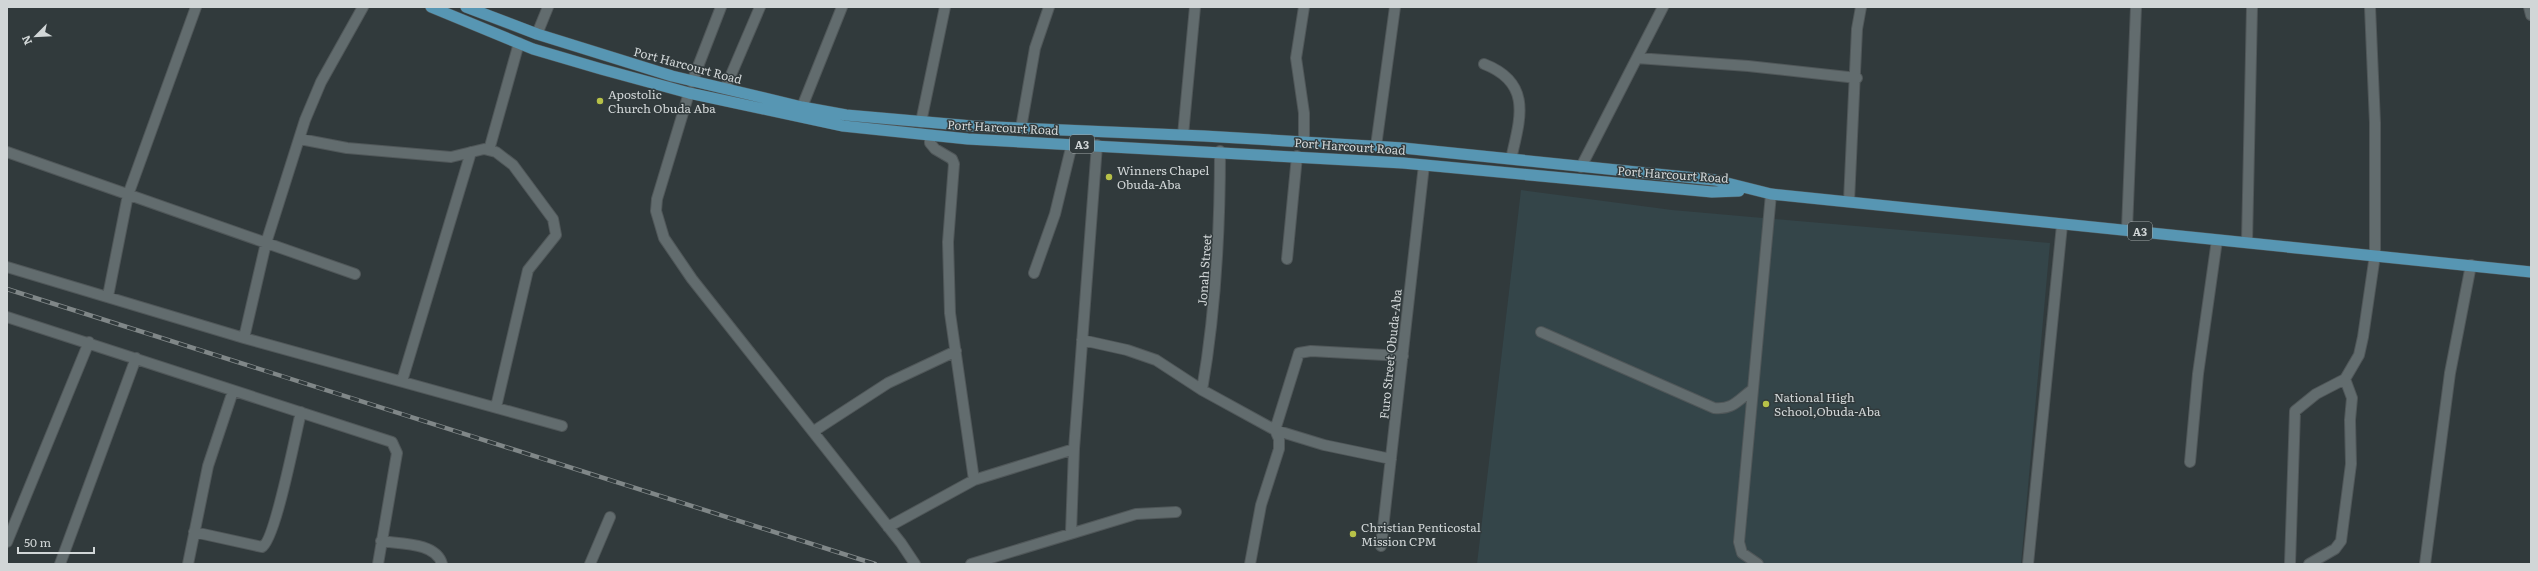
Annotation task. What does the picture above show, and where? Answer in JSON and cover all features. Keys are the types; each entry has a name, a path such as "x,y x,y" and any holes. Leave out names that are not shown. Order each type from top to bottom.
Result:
{"highway":[{"name":"Port Harcourt Road","path":"431,7 519,43 689,93 756,109 843,126 930,135 1220,151 1424,165 1712,192 1750,190"},
{"name":"Port Harcourt Road","path":"466,7 537,34 692,82 802,107 846,115 921,122 1021,128 1183,135 1376,146 1715,180 1750,190"},
{"path":"756,109 759,97"},
{"name":"A3","path":"1750,190 1771,194 1849,201 2062,225 2126,229 2217,240 2531,272"}],"street":[{"path":"108,296 128,194 196,7"},
{"path":"244,338 266,243 300,139 321,82 363,7"},
{"path":"537,34 548,7"},
{"path":"692,82 721,7"},
{"path":"725,89 760,7"},
{"path":"802,107 842,7"},
{"path":"921,122 945,7"},
{"path":"1021,128 1035,48 1049,7"},
{"path":"1183,135 1195,7"},
{"path":"1304,7 1296,58 1304,112 1304,142"},
{"path":"1376,146 1395,7"},
{"path":"1581,166 1663,7"},
{"path":"1849,201 1857,78 1858,29 1861,7"},
{"path":"2126,229 2136,7"},
{"path":"2247,242 2252,7"},
{"path":"2290,564 2295,411 2316,394 2345,379 2354,367 2362,343 2375,255 2375,123 2370,7"},
{"path":"2529,7 2531,15"},
{"path":"489,150 519,43"},
{"path":"1637,58 1748,66 1857,78"},
{"path":"1484,64 1496,68 1505,77 1515,88 1520,101 1521,113 1511,159"},
{"path":"689,93 657,199 656,212 664,238 692,279 814,431 915,564"},
{"path":"930,135 930,143 935,149 952,159 954,164 948,242 950,313 974,480"},
{"path":"300,139 347,148 451,157 471,152 489,150 496,152 513,165 553,219 556,228 556,235 551,245 528,270 496,407"},
{"path":"1034,273 1055,214 1072,144"},
{"path":"1071,533 1074,449 1097,145"},
{"name":"Jonah Street","path":"1202,390 1212,335 1220,238 1220,151"},
{"path":"7,152 355,274"},
{"path":"402,381 471,152"},
{"path":"1286,259 1296,156"},
{"name":"Furo Street Obuda-Aba","path":"1381,546 1424,165"},
{"path":"1758,564 1742,553 1739,542 1771,194"},
{"path":"2028,564 2062,225"},
{"path":"2190,462 2198,374 2217,240"},
{"path":"2425,564 2450,373 2471,265"},
{"path":"7,267 108,296 244,338 562,426"},
{"path":"7,317 88,342 233,391 392,442 397,453 378,564"},
{"path":"1541,332 1714,408 1725,409 1733,407 1752,390"},
{"path":"1082,340 1149,357 1202,390 1275,430 1324,445 1391,460"},
{"path":"7,542 88,342"},
{"path":"814,431 888,383 956,351"},
{"path":"1250,564 1261,505 1279,449 1279,438 1275,430 1299,353 1311,351 1403,356"},
{"path":"60,564 136,358"},
{"path":"2309,564 2335,549 2341,541 2352,464 2350,420 2352,398 2345,379"},
{"path":"188,564 208,466 233,391"},
{"path":"194,532 262,547 268,543 275,524 301,412"},
{"path":"888,527 974,480 1074,449"},
{"path":"971,564 1136,514 1176,512"},
{"path":"590,564 610,517"},
{"path":"381,541 425,548 435,552 442,564"}],"shaded area":[{"name":"National High School,Obuda-Aba","path":"1521,190 1672,210 2050,243 2021,564 1477,564"}],"railway":[{"path":"7,289 875,564"}],"place":[{"name":"Apostolic Church Obuda Aba","path":"600,101"},
{"name":"Winners Chapel Obuda-Aba","path":"1109,177"},
{"name":"National High School,Obuda-Aba","path":"1766,404"},
{"name":"Christian Penticostal Mission CPM","path":"1353,534"}]}
